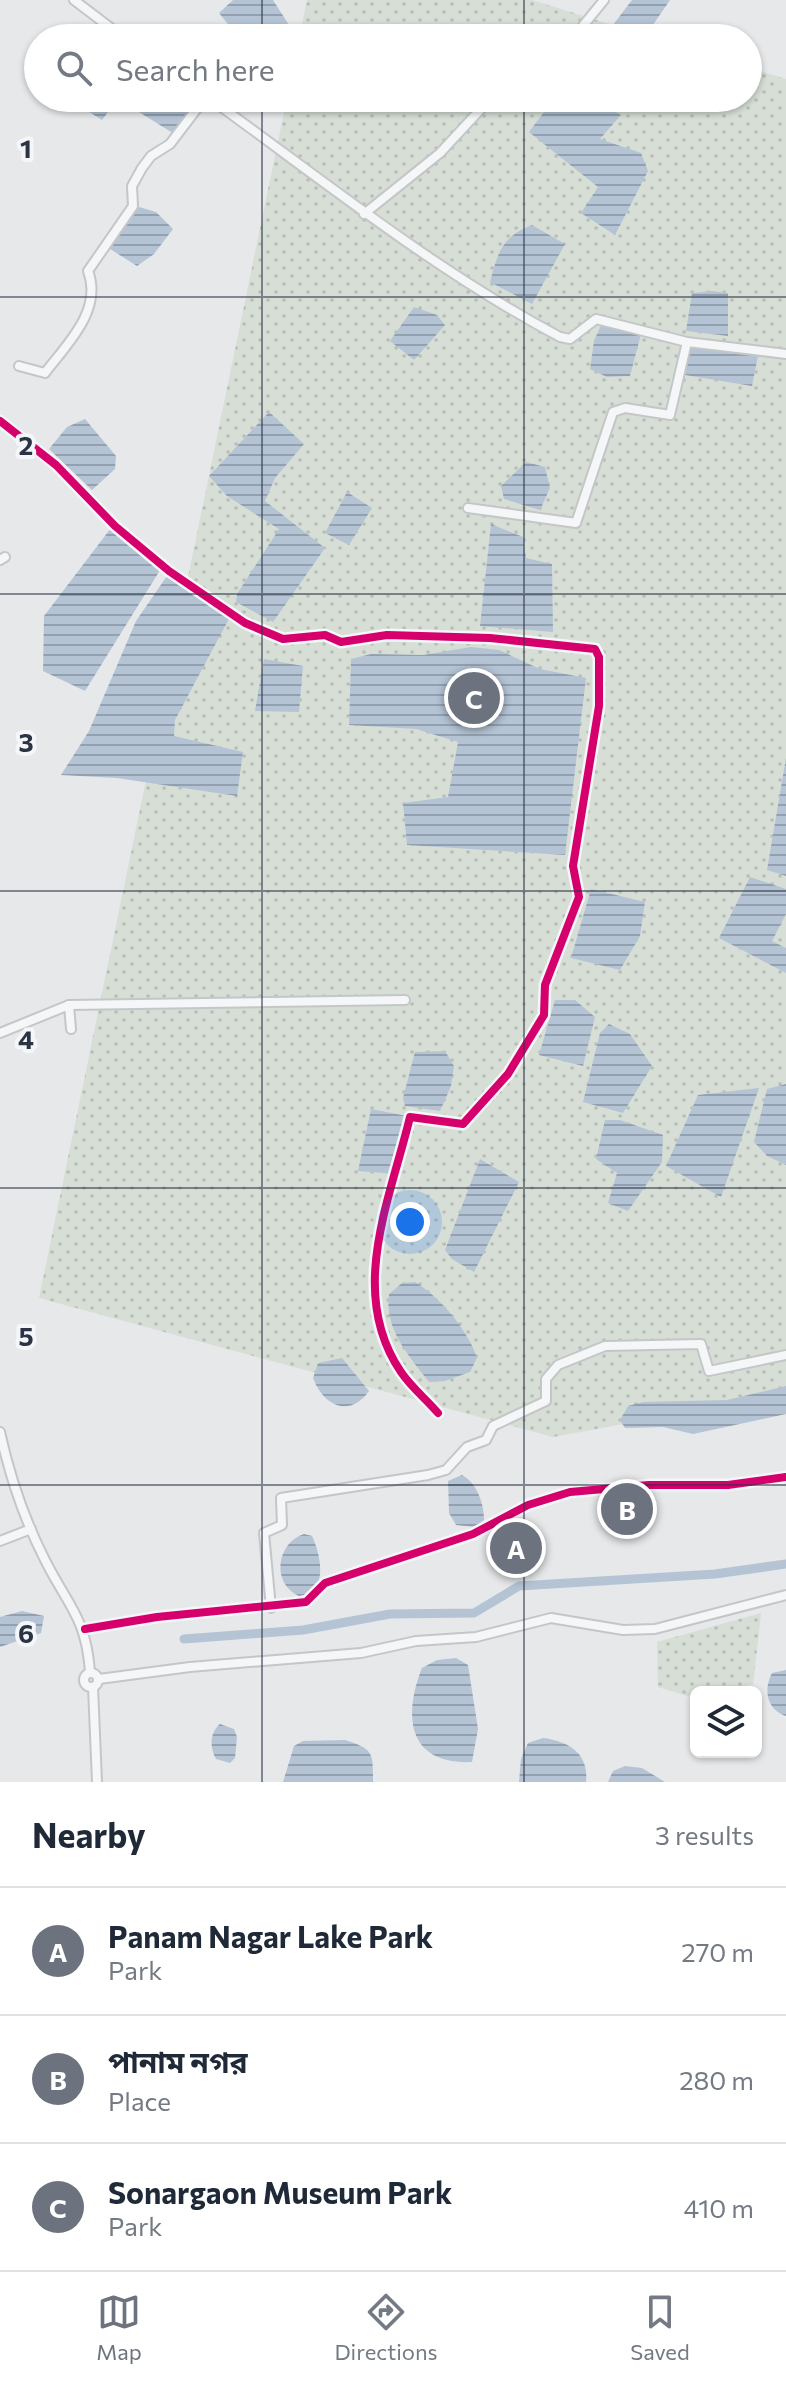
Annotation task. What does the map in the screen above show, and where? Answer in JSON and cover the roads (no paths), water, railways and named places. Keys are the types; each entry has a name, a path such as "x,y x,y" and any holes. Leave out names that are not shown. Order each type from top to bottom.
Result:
{"street":[{"path":"74,0 106,24"},
{"path":"584,24 604,0"},
{"path":"19,366 45,373 76,332 90,307 94,287 88,271 133,206 132,186 151,156 170,144 196,112"},
{"path":"226,112 364,214 490,297 560,337 570,339 596,319 687,342 786,354"},
{"path":"364,214 440,153 478,112"},
{"path":"468,508 576,523 613,412 625,408 670,415 687,342"},
{"path":"0,421 56,465 115,526 169,571 245,623 283,639 325,635 341,642 387,635 490,638 595,649 599,657 599,706 591,772 573,866 579,897 545,985 544,1015 508,1074 463,1124 410,1117 387,1204 372,1282 378,1326 400,1371 438,1413"},
{"path":"0,1033 69,1005 405,1000"},
{"path":"69,1005 71,1029"},
{"path":"271,1608 264,1533 282,1525 281,1498 446,1470 467,1447 486,1440 493,1426 546,1401 546,1379 558,1365 605,1346 701,1344 709,1371 786,1355"},
{"path":"0,1432 9,1477 31,1529 85,1629 90,1672 84,1680 96,1683 190,1667 361,1653 416,1641 476,1637 551,1618 623,1630 655,1629 786,1595"},
{"path":"85,1629 157,1617 271,1608 306,1602 325,1583 473,1534 528,1505 570,1492 649,1485 728,1485 786,1477"},
{"path":"0,1541 31,1529"},
{"path":"96,1683 97,1782"}],"water":[{"path":"233,0 273,0 288,24 228,24 219,13"},
{"path":"632,0 670,0 654,24 614,24"},
{"path":"89,112 108,112 102,120"},
{"path":"139,112 193,112 176,135"},
{"path":"544,112 616,112 621,115 600,139 641,153 648,171 615,235 581,213 598,187 529,132"},
{"path":"139,207 156,212 173,229 154,254 137,266 107,247"},
{"path":"532,225 565,244 532,304 490,282 502,247 513,235"},
{"path":"692,293 728,293 728,336 686,331"},
{"path":"414,307 437,315 445,325 414,360 390,341"},
{"path":"602,323 641,334 630,376 607,377 590,369 594,341"},
{"path":"688,346 758,356 752,386 685,375"},
{"path":"269,412 304,444 275,478 265,501 325,548 273,622 236,602 237,594 279,529 227,496 209,476"},
{"path":"85,419 116,456 115,469 92,490 49,449 67,427"},
{"path":"526,462 545,467 550,488 540,510 504,499 501,486"},
{"path":"347,492 372,508 349,545 325,533"},
{"path":"491,524 523,537 526,558 552,564 553,632 480,626"},
{"path":"111,528 162,567 85,691 43,671 44,616"},
{"path":"169,573 231,615 175,720 174,736 243,752 237,796 117,778 61,775 89,731 136,621"},
{"path":"471,647 499,650 540,669 586,678 565,855 407,845 403,803 448,797 458,742 416,729 349,725 351,659 371,654 423,655"},
{"path":"264,659 303,666 299,712 255,711"},
{"path":"786,758 786,876 767,870"},
{"path":"750,877 786,889 786,914 772,941 786,948 786,973 719,938"},
{"path":"591,889 645,902 640,936 620,970 571,958"},
{"path":"555,1000 575,1000 595,1017 583,1066 539,1055"},
{"path":"609,1024 630,1034 652,1066 623,1113 583,1102 600,1033"},
{"path":"445,1051 454,1066 451,1086 440,1111 405,1106 403,1098 415,1052"},
{"path":"786,1084 786,1165 767,1156 754,1142 767,1089"},
{"path":"759,1088 721,1197 666,1166 698,1095"},
{"path":"371,1109 407,1116 395,1174 358,1171"},
{"path":"605,1120 620,1120 663,1135 662,1162 628,1211 608,1203 617,1173 596,1159"},
{"path":"480,1159 519,1182 474,1272 452,1259 445,1250"},
{"path":"415,1282 443,1305 467,1336 477,1358 470,1372 445,1381 429,1382 400,1341 390,1319 389,1294 402,1283"},
{"path":"342,1358 369,1391 353,1405 337,1405 330,1401 313,1378 318,1363"},
{"path":"786,1386 786,1414 693,1434 663,1427 625,1428 620,1420 628,1406 643,1402 727,1400"},
{"path":"462,1475 476,1489 483,1507 484,1520 475,1527 456,1525 449,1513 448,1481"},
{"path":"304,1534 312,1536 320,1572 315,1588 299,1596 284,1583 280,1564 287,1546"},
{"path":"22,1611 44,1616 41,1633 0,1647 0,1617"},
{"path":"456,1658 468,1665 478,1729 472,1762 435,1756 423,1747 412,1721 422,1668 437,1660"},
{"path":"786,1670 786,1716 771,1704 767,1692 772,1673"},
{"path":"220,1724 234,1729 237,1737 235,1758 230,1763 216,1759 213,1750 212,1736"},
{"path":"543,1738 561,1742 575,1750 584,1763 586,1782 519,1782 521,1759 528,1743"},
{"path":"345,1740 362,1746 370,1754 373,1782 283,1782 294,1746 303,1741"},
{"path":"625,1766 642,1768 665,1782 608,1782 613,1771"}],"waterway":[{"path":"184,1639 303,1630 390,1614 474,1613 519,1586 715,1574 786,1564"}],"place":[{"name":"Sonargaon Museum Park","path":"474,698"},
{"name":"পানাম নগর","path":"627,1509"},
{"name":"Panam Nagar Lake Park","path":"516,1548"}]}
